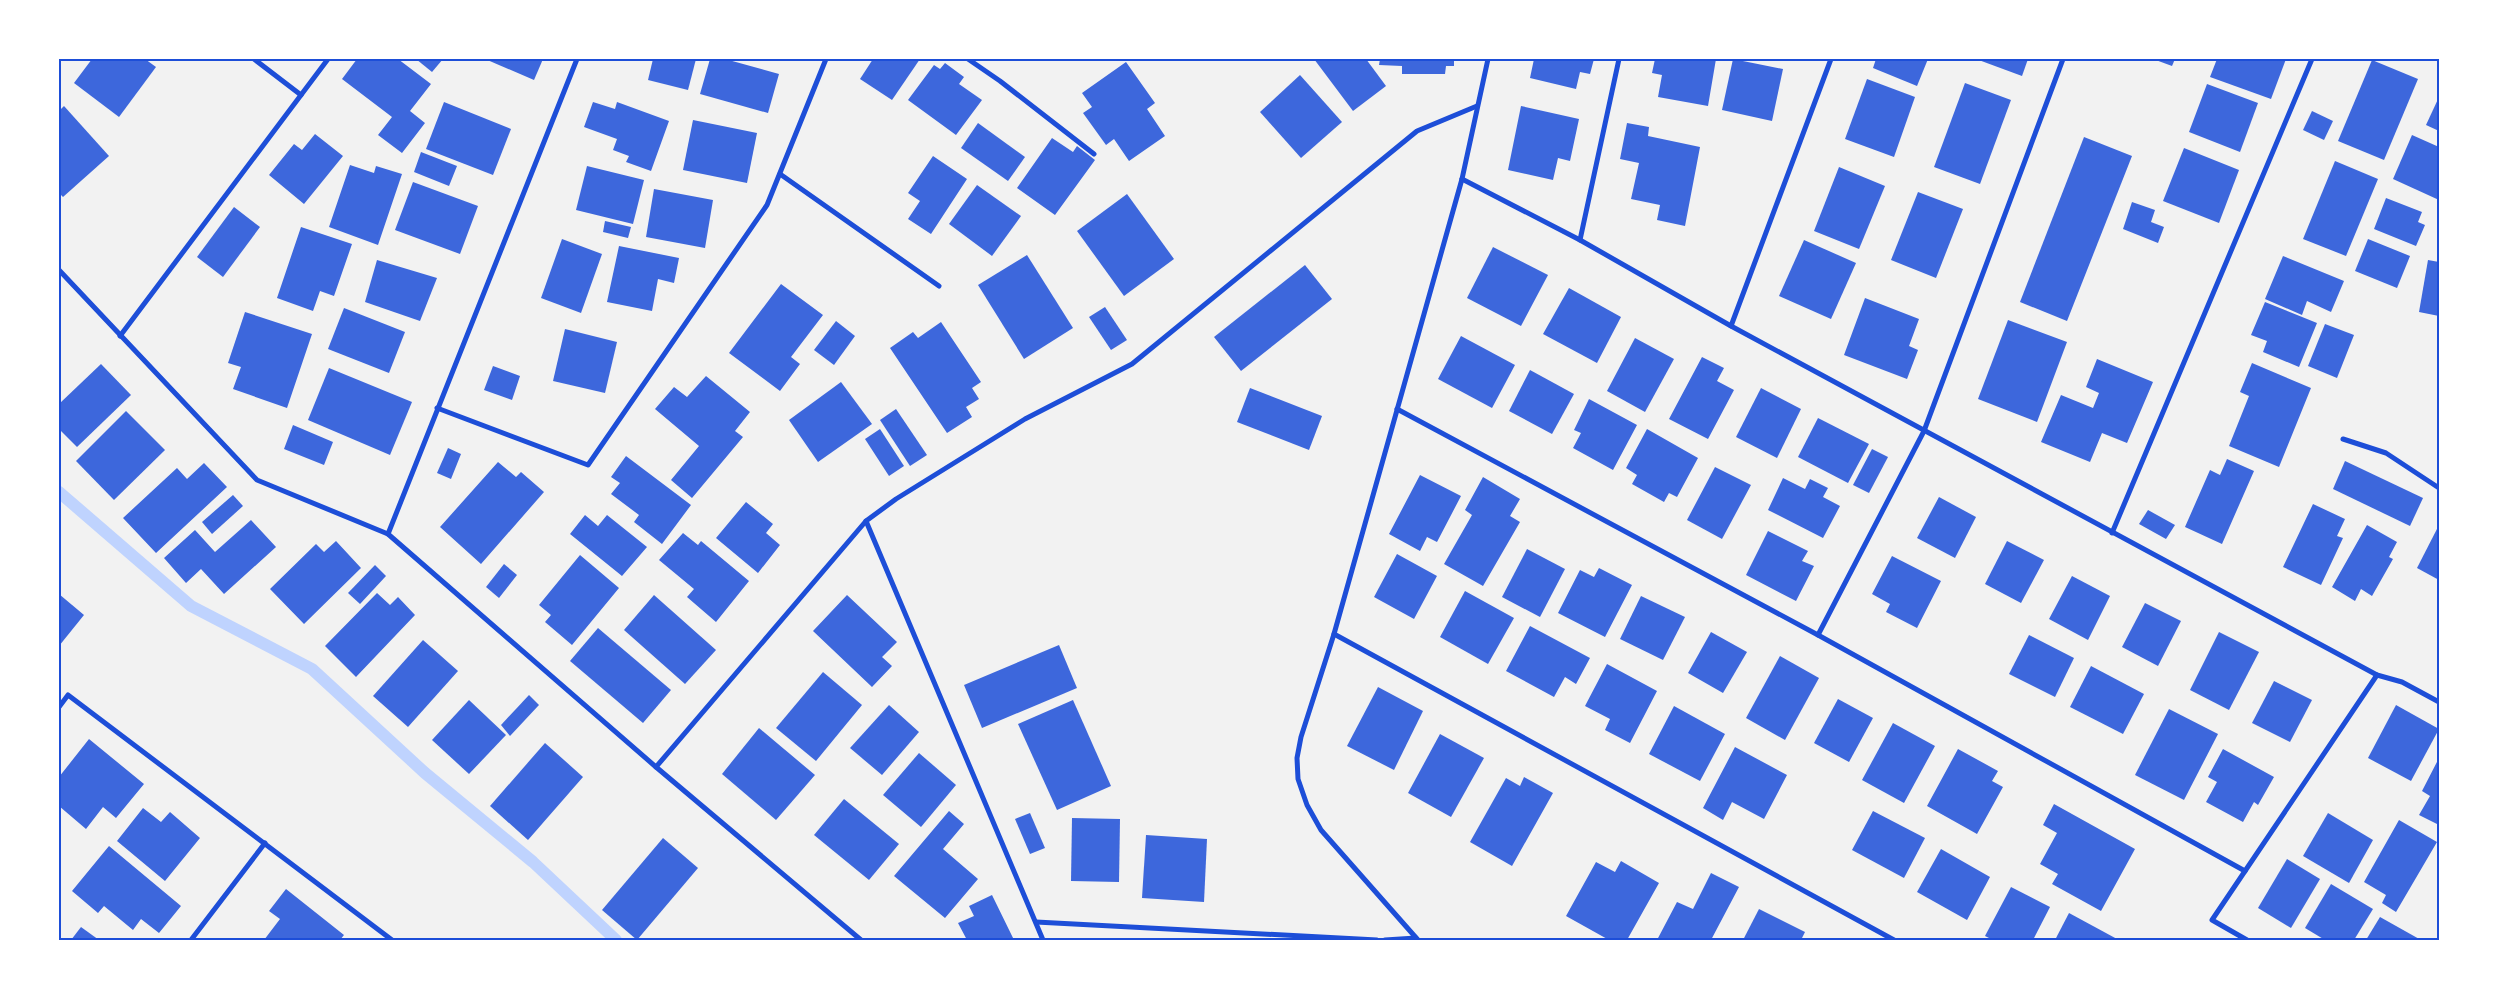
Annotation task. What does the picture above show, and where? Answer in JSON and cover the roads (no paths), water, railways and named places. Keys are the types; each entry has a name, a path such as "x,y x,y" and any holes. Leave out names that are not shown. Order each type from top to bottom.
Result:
{"street":[{"path":"254,59 301,95"},
{"path":"120,336 328,59"},
{"path":"388,534 577,59"},
{"path":"437,408 588,464 767,205 826,59"},
{"path":"968,59 1000,81 1094,154"},
{"path":"1417,939 1321,830 1307,805 1298,779 1297,758 1300,737 1334,634 1462,179 1488,59"},
{"path":"1580,240 1620,59"},
{"path":"1732,326 1831,59"},
{"path":"1818,635 1924,431 2063,59"},
{"path":"2112,532 2312,59"},
{"path":"656,767 866,521 896,499 1025,419 1132,364 1417,130 1477,106"},
{"path":"780,174 940,286"},
{"path":"1462,179 1580,240 1924,431 2377,675 2402,682 2439,702"},
{"path":"59,270 257,480 388,534 656,767 861,940"},
{"path":"1397,409 1818,635 2245,871"},
{"path":"2343,439 2386,453 2439,488"},
{"path":"866,521 1043,940"},
{"path":"1334,634 1894,940"},
{"path":"2247,940 2212,920 2377,675"},
{"path":"59,707 68,694 392,940"},
{"path":"191,940 265,843"},
{"path":"1036,922 1378,940"},
{"path":"1385,940 1417,939"}],"waterway":[{"path":"59,492 191,606 312,669 425,773 533,862 616,940"}]}
